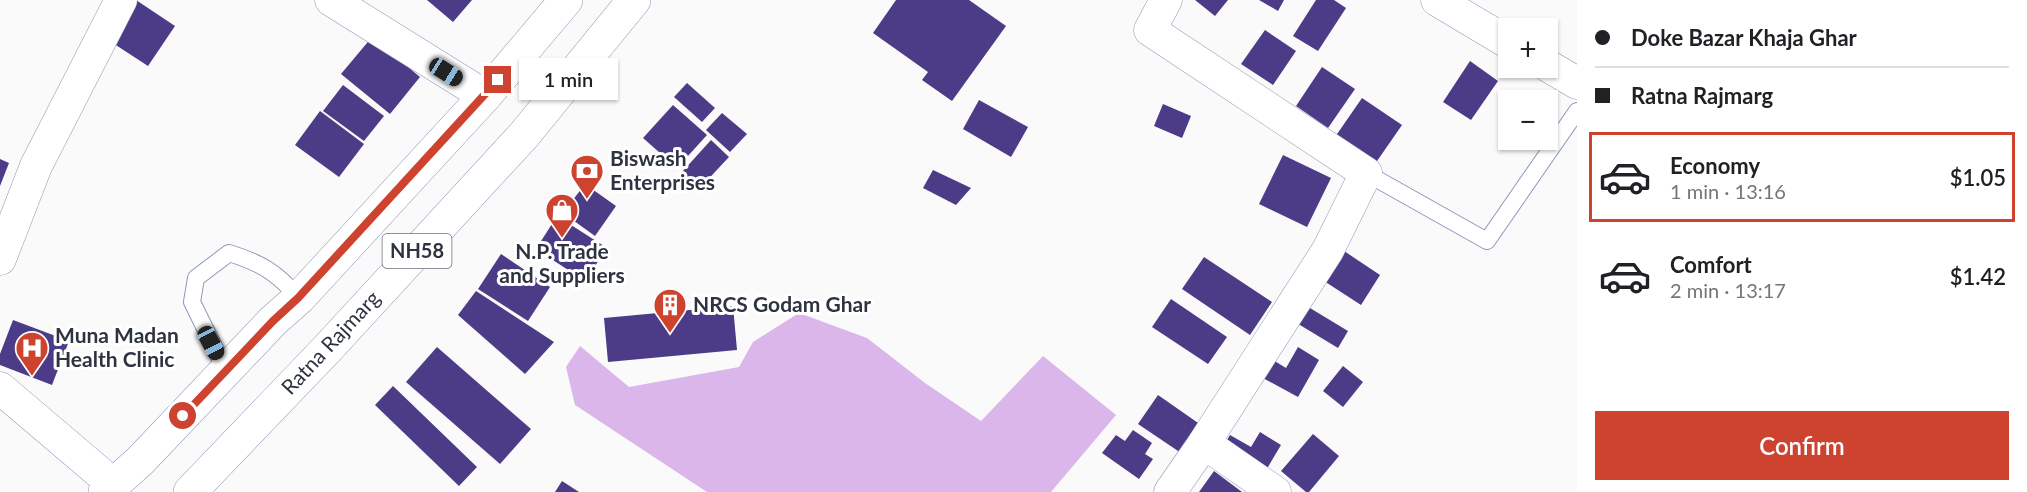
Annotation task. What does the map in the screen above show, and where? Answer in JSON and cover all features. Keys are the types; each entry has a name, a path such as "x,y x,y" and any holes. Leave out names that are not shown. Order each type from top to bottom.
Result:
{"highway":[{"name":"NH58","path":"109,488 140,461 273,321 298,298 485,96 566,0"},
{"name":"Ratna Rajmarg","path":"190,492 328,348 524,135 634,0"}],"street":[{"path":"0,259 36,166 121,0"},
{"path":"331,0 485,96"},
{"path":"1166,0 1150,30 1366,173 1328,250 1170,492"},
{"path":"1437,0 1498,36"},
{"path":"1558,72 1577,84"},
{"path":"0,388 109,488"},
{"path":"1204,443 1275,492"}],"lane":[{"path":"1366,173 1487,241 1577,111"},
{"path":"226,371 192,302 196,278 229,254 255,261 282,279 298,298"}],"shaded area":[{"path":"799,313 867,338 925,383 981,421 1043,356 1116,415 1051,492 707,492 575,405 566,367 580,346 629,387 739,367 753,342"}],"building":[{"path":"136,0 175,26 148,66 105,38"},
{"path":"427,0 472,0 453,22"},
{"path":"896,0 969,0 1006,26 952,101 922,80 928,72 873,33"},
{"path":"1195,0 1228,0 1215,16"},
{"path":"1259,0 1284,0 1278,11"},
{"path":"1316,0 1334,0 1346,8 1318,51 1293,36"},
{"path":"1265,30 1296,51 1273,85 1241,64"},
{"path":"372,37 420,77 390,114 341,74"},
{"path":"1470,61 1498,81 1471,120 1443,102"},
{"path":"1322,67 1355,89 1328,128 1296,106"},
{"path":"687,83 715,108 702,122 674,97"},
{"path":"343,85 384,116 364,141 323,111"},
{"path":"1362,98 1402,125 1375,164 1335,137"},
{"path":"979,100 1028,127 1011,157 963,129"},
{"path":"1163,104 1191,116 1182,138 1154,126"},
{"path":"673,105 707,135 677,168 643,138"},
{"path":"320,111 364,144 339,177 295,145"},
{"path":"722,113 747,134 730,152 706,130"},
{"path":"711,140 729,157 700,188 682,172"},
{"path":"1283,155 1331,178 1307,227 1259,204"},
{"path":"0,159 9,163 0,186"},
{"path":"933,170 971,188 956,205 923,188"},
{"path":"585,184 616,206 595,236 563,213"},
{"path":"557,216 607,248 585,281 536,249"},
{"path":"1344,251 1380,275 1361,305 1324,281"},
{"path":"501,254 550,287 528,321 478,289"},
{"path":"1204,257 1272,302 1250,335 1182,289"},
{"path":"476,291 554,342 525,374 458,315"},
{"path":"1171,299 1227,337 1208,364 1152,327"},
{"path":"1305,305 1348,331 1338,348 1295,322"},
{"name":"NRCS Godam Ghar","path":"733,306 737,350 608,362 604,318"},
{"path":"13,320 69,341 52,385 0,365 0,354"},
{"path":"437,347 531,429 500,464 406,382"},
{"path":"1298,347 1319,360 1298,397 1263,378 1273,360 1286,368"},
{"path":"1343,366 1363,382 1343,407 1323,391"},
{"path":"393,386 477,467 459,486 375,405"},
{"path":"1158,395 1201,425 1181,453 1138,424"},
{"path":"1133,430 1152,443 1145,454 1153,459 1139,479 1102,453 1116,435 1125,441"},
{"path":"1260,432 1281,445 1265,472 1223,447 1230,435 1251,447"},
{"path":"1313,434 1339,456 1309,492 1306,492 1281,471"},
{"path":"1214,471 1242,492 1199,492"},
{"path":"562,481 579,492 555,492"}],"place":[{"name":"Biswash Enterprises","path":"587,200"},
{"name":"N.P. Trade and Suppliers","path":"562,239"},
{"name":"NRCS Godam Ghar","path":"670,334"},
{"name":"Muna Madan Health Clinic","path":"32,377"}],"route":[{"path":"183,416 273,321 298,298 498,80"}]}
